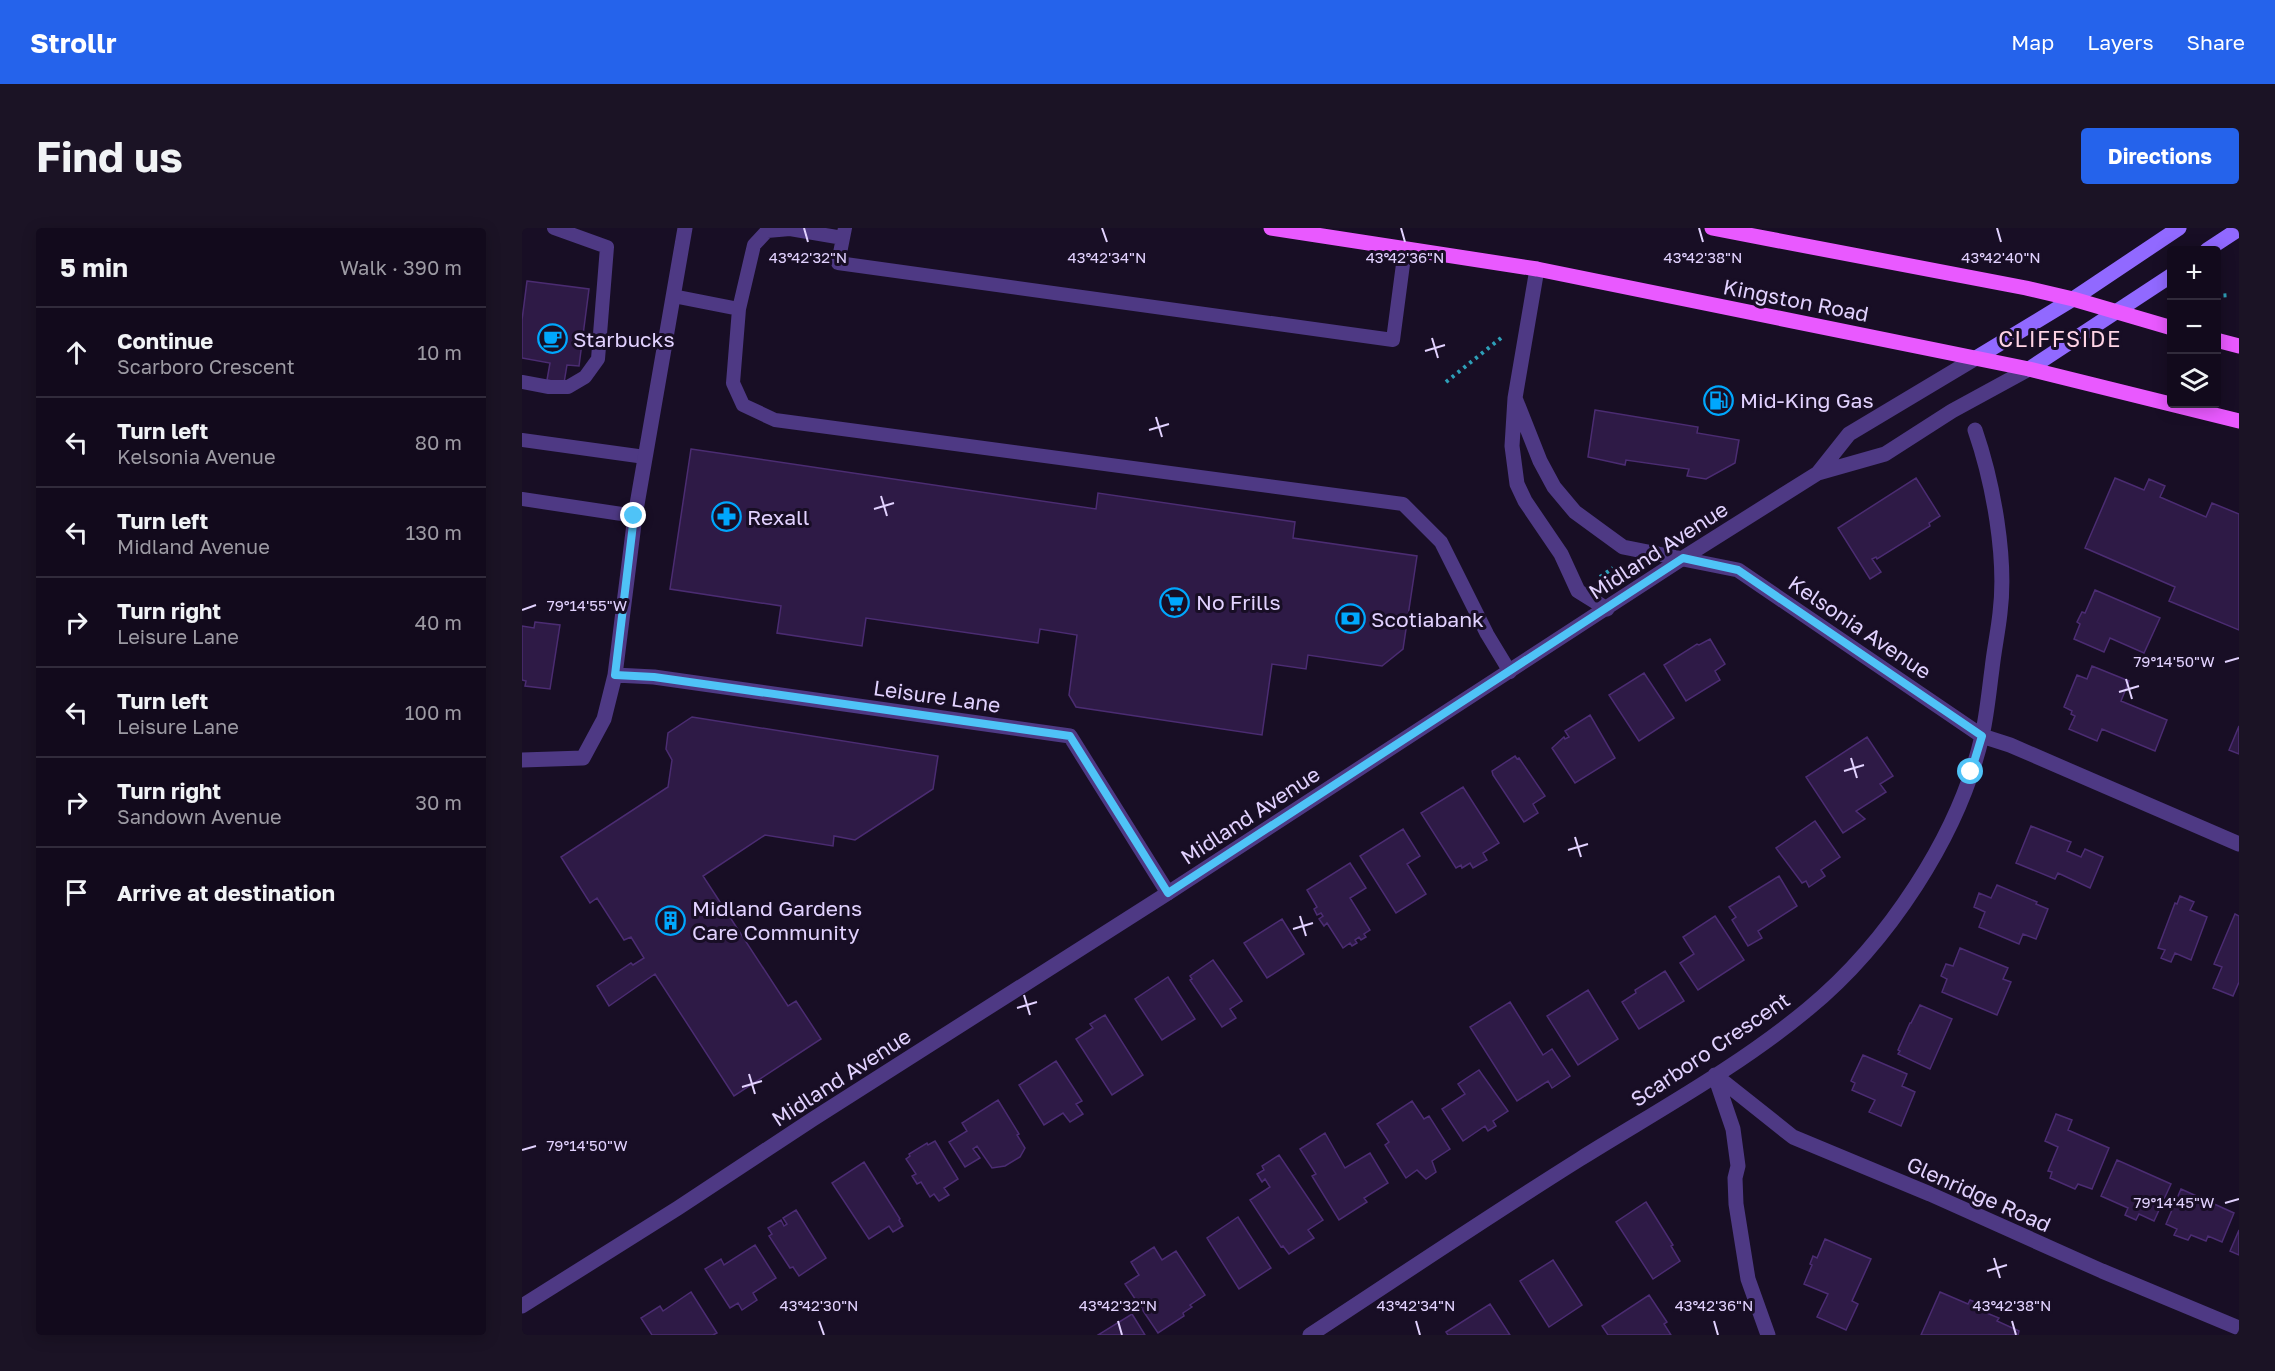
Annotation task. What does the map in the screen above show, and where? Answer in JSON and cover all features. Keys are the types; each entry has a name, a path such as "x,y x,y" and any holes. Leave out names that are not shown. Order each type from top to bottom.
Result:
{"main road":[{"name":"Kingston Road","path":"1270,228 1538,269 2029,369 2239,421"},
{"path":"1712,228 2073,299 2167,327"},
{"name":"Midland Avenue","path":"1976,358 2073,299 2179,228"},
{"path":"2213,246 2239,229"},
{"name":"Midland Avenue","path":"2029,369 2167,278"},
{"path":"2221,341 2239,346"}],"street":[{"path":"522,760 583,758 604,719 615,675 634,516 685,228"},
{"path":"1538,269 1515,398 1512,446 1517,484 1525,501 1561,554 1578,591 1607,609"},
{"name":"Midland Avenue","path":"1818,473 1849,434 1976,358"},
{"name":"Midland Avenue","path":"522,1306 1168,893 1683,558 1818,473 1885,453 1952,411 2029,369"},
{"name":"Kelsonia Avenue","path":"1515,398 1540,461 1554,487 1575,512 1623,547 1738,570 1982,736 2010,745 2239,844"},
{"name":"Scarboro Crescent","path":"1310,1335 1547,1179 1752,1051 1809,1008 1858,962 1915,887 1944,840 1965,792 1982,736 2001,612 2001,580 1995,509 1986,462 1975,430"},
{"name":"Leisure Lane","path":"615,675 654,677 1070,736 1168,893"},
{"path":"1715,1075 1733,1129 1738,1167 1735,1178 1736,1204 1748,1279 1768,1335"},
{"name":"Glenridge Road","path":"1715,1075 1793,1137 2239,1328"}],"lane":[{"path":"522,382 549,387 568,387 585,377 598,359 608,247 554,228"},
{"path":"1405,249 1393,340 838,263 844,233 790,229 767,231 754,244 739,309 733,383 743,405 775,420 1404,504 1441,542 1487,634 1510,672"},
{"path":"673,296 739,309"},
{"path":"522,440 645,457"},
{"path":"522,499 634,516"}],"path":[{"path":"2221,296 2230,295"},
{"path":"1446,382 1500,339 1525,332"}],"building":[{"name":"Starbucks","path":"527,281 589,289 579,366 567,365 564,383 547,380 550,363 522,358 522,320"},
{"path":"1595,410 1698,427 1697,433 1739,440 1735,463 1706,479 1687,476 1689,469 1626,460 1625,465 1588,457"},
{"path":"691,449 1096,509 1098,493 1295,522 1293,538 1417,556 1403,649 1382,666 1308,655 1306,669 1272,664 1262,735 1076,707 1069,695 1077,635 1040,629 1038,643 866,618 862,646 777,633 781,606 670,589"},
{"path":"1916,478 1940,516 1929,523 1930,526 1877,559 1876,557 1872,559 1881,572 1870,579 1838,528"},
{"path":"2115,478 2144,490 2149,479 2165,486 2160,497 2206,517 2212,503 2239,514 2239,630 2169,601 2175,587 2085,548"},
{"path":"2095,590 2160,618 2144,653 2110,638 2104,652 2074,639 2080,624 2077,622 2082,612 2085,613"},
{"path":"535,622 560,625 550,689 525,686 526,681 522,680 522,626 534,628"},
{"path":"1710,639 1725,664 1715,671 1720,680 1686,701 1664,665 1697,644"},
{"path":"2092,666 2129,681 2121,701 2167,720 2155,751 2102,729 2097,741 2069,729 2075,716 2071,714 2072,711 2064,707 2077,675 2087,679"},
{"path":"1644,673 1674,718 1639,741 1609,695"},
{"path":"1590,715 1615,758 1575,783 1552,748 1564,737 1565,739 1569,737 1565,731"},
{"name":"Midland Gardens Care Community","path":"692,717 938,756 933,789 855,840 834,836 833,846 765,835 703,876 788,1006 796,1001 821,1039 734,1096 655,974 609,1006 597,986 631,963 633,965 644,958 631,937 624,940 597,898 590,903 561,857 668,787 672,760 666,749 668,733"},
{"path":"2239,726 2239,754 2229,750"},
{"path":"1867,737 1893,776 1880,784 1886,792 1856,811 1865,819 1843,833 1806,777"},
{"path":"1515,756 1519,758 1545,796 1533,804 1538,813 1524,822 1492,771"},
{"path":"1463,787 1499,843 1483,853 1487,860 1473,868 1470,863 1462,868 1461,865 1456,868 1421,813"},
{"path":"1815,821 1840,857 1821,870 1825,876 1809,887 1806,881 1802,883 1776,848"},
{"path":"2031,826 2071,842 2067,851 2081,857 2085,849 2103,857 2090,888 2058,873 2055,879 2016,863"},
{"path":"1403,829 1420,856 1407,864 1426,894 1396,913 1360,856"},
{"path":"1350,863 1366,888 1350,898 1370,930 1364,934 1366,937 1361,940 1359,937 1355,940 1357,943 1352,946 1350,943 1343,948 1327,923 1324,926 1319,919 1323,916 1321,913 1317,915 1314,909 1317,907 1307,890"},
{"path":"1779,876 1797,906 1758,931 1762,938 1748,946 1732,920 1736,917 1729,907"},
{"path":"1997,885 2048,909 2036,939 2023,934 2019,944 1979,927 1985,912 1974,907 1979,893 1991,898"},
{"path":"2180,896 2194,902 2190,910 2207,917 2191,960 2175,953 2171,962 2161,958 2165,950 2158,948 2175,903 2177,904"},
{"path":"2235,914 2239,916 2239,982 2233,996 2213,988 2222,967 2214,964"},
{"path":"1715,916 1744,960 1698,990 1680,963 1694,954 1683,937"},
{"path":"1282,919 1304,954 1267,978 1244,943"},
{"path":"1960,948 2008,968 2003,979 2011,982 1997,1015 1942,992 1947,979 1941,976 1946,964 1953,966"},
{"path":"1213,960 1242,1001 1230,1009 1236,1018 1222,1027 1190,980 1192,979 1190,976"},
{"path":"1665,971 1684,1001 1639,1029 1622,1002 1636,993 1635,990"},
{"path":"1168,977 1195,1019 1162,1040 1135,999"},
{"path":"1588,990 1618,1039 1578,1065 1547,1016"},
{"path":"1510,1002 1543,1055 1552,1049 1570,1076 1552,1088 1548,1081 1517,1101 1470,1027"},
{"path":"1920,1005 1952,1019 1930,1069 1898,1054"},
{"path":"1105,1015 1143,1075 1112,1095 1076,1039 1093,1028 1090,1024"},
{"path":"1863,1055 1907,1074 1902,1086 1915,1092 1901,1126 1869,1112 1875,1100 1852,1090 1855,1083 1851,1081"},
{"path":"1056,1061 1082,1101 1076,1104 1083,1114 1070,1122 1063,1113 1044,1125 1019,1085"},
{"path":"1479,1070 1508,1111 1493,1121 1496,1126 1488,1131 1485,1126 1463,1141 1442,1109 1465,1094 1458,1084"},
{"path":"998,1100 1025,1148 1020,1157 1005,1166 992,1168 977,1146 973,1149 980,1158 965,1167 949,1142 967,1131 962,1123"},
{"path":"1412,1101 1424,1119 1429,1116 1450,1149 1432,1161 1436,1172 1426,1179 1417,1170 1406,1178 1385,1145 1389,1142 1377,1124"},
{"path":"2056,1114 2072,1120 2068,1130 2109,1148 2092,1189 2078,1184 2075,1189 2050,1178 2052,1172 2048,1171 2058,1147 2045,1141"},
{"path":"1325,1133 1345,1168 1370,1153 1388,1183 1364,1198 1367,1202 1339,1220 1312,1176 1316,1174 1300,1149"},
{"path":"935,1141 958,1179 944,1188 949,1195 939,1201 934,1194 930,1197 921,1182 917,1184 912,1176 916,1174 906,1159 910,1156 909,1154"},
{"path":"1279,1155 1323,1220 1308,1230 1314,1238 1289,1254 1283,1246 1281,1247 1250,1200 1270,1187 1265,1179 1262,1182 1257,1174 1264,1170 1262,1166"},
{"path":"2117,1160 2171,1184 2154,1221 2139,1214 2136,1220 2125,1215 2128,1208 2101,1196"},
{"path":"864,1162 903,1226 893,1232 889,1226 869,1239 832,1183"},
{"path":"2181,1189 2234,1213 2222,1242 2208,1236 2206,1241 2191,1235 2188,1240 2174,1235 2177,1229 2166,1224"},
{"path":"1646,1202 1673,1245 1671,1246 1680,1261 1653,1279 1616,1222"},
{"path":"796,1210 826,1258 799,1276 793,1267 790,1268 769,1236 772,1234 768,1228 781,1220 784,1226 787,1224 783,1218"},
{"path":"1238,1217 1271,1268 1239,1289 1207,1238"},
{"path":"2239,1230 2239,1255 2230,1251"},
{"path":"1825,1239 1871,1259 1852,1301 1858,1304 1846,1330 1817,1317 1828,1294 1804,1284 1812,1265 1810,1264 1813,1256 1817,1258"},
{"path":"755,1245 776,1278 753,1293 757,1300 742,1310 738,1303 730,1308 705,1269 721,1259 724,1265"},
{"path":"1154,1247 1162,1260 1176,1251 1205,1295 1190,1305 1192,1307 1183,1313 1184,1316 1158,1333 1125,1284 1139,1275 1131,1262"},
{"path":"1553,1260 1582,1305 1549,1327 1520,1281"},
{"path":"691,1292 717,1333 713,1335 652,1335 641,1318 660,1306 663,1311"},
{"path":"1940,1292 1968,1304 1970,1300 1984,1306 1982,1311 1999,1318 1997,1321 2019,1331 2018,1335 1921,1335"},
{"path":"1649,1295 1667,1322 1664,1324 1671,1335 1608,1335 1602,1326"},
{"path":"1490,1304 1510,1335 1448,1335 1446,1332"},
{"path":"1132,1314 1145,1335 1098,1335"}],"place":[{"name":"Starbucks","path":"552,339"},
{"name":"Mid-King Gas","path":"1719,400"},
{"name":"Rexall","path":"726,517"},
{"name":"No Frills","path":"1175,602"},
{"name":"Scotiabank","path":"1350,619"},
{"name":"Midland Gardens Care Community","path":"671,920"}],"district":[{"name":"CLIFFSIDE","path":"2060,338"}],"route":[{"path":"634,516 615,675 654,677 1070,736 1168,893 1683,558 1738,570 1982,736 1971,772"}]}
